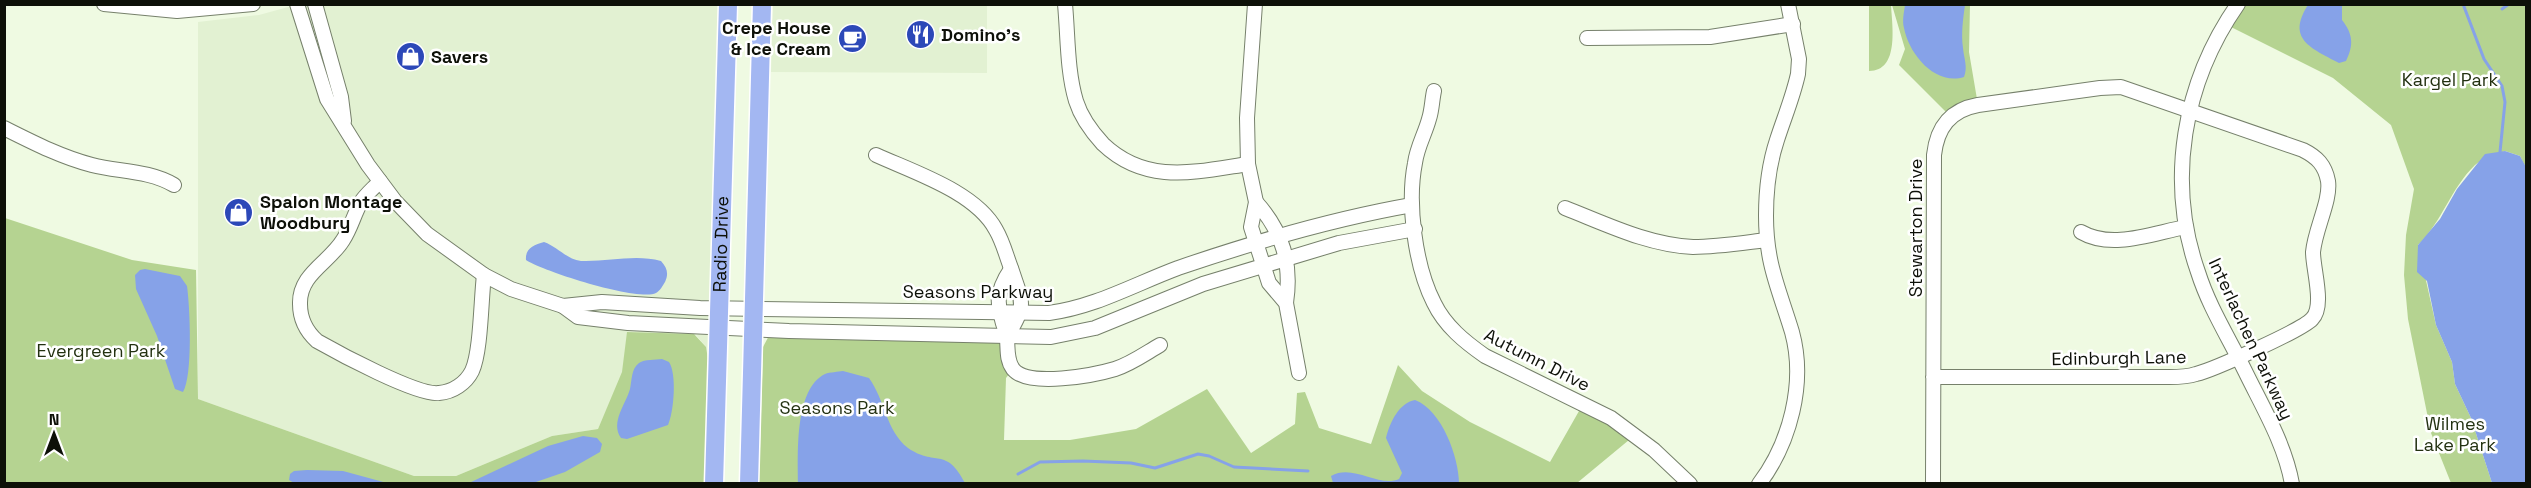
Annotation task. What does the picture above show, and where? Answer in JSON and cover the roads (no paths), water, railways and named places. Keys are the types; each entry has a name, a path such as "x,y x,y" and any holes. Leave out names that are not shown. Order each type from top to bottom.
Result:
{"main road":[{"name":"Radio Drive","path":"714,483 728,4"},
{"name":"Radio Drive","path":"749,483 762,4"}],"street":[{"path":"104,4 177,11 253,4"},
{"name":"Seasons Parkway","path":"297,4 327,99 368,165 409,217 427,234 484,275 520,293 563,306 578,317 601,321 753,329 1052,337 1084,331 1203,284 1262,266 1352,240 1415,229"},
{"name":"Seasons Parkway","path":"315,4 341,97 345,126"},
{"path":"1065,4 1076,102 1094,134 1109,149 1140,167 1158,172 1190,172 1248,164"},
{"path":"1255,4 1246,118 1248,164 1256,202 1251,226 1269,283 1286,303"},
{"path":"1759,483 1770,470 1788,428 1797,379 1792,333 1770,268 1766,217 1770,168 1798,74 1799,58 1788,4"},
{"name":"Interlachen Parkway","path":"2238,4 2225,24 2214,48 2190,111 2181,162 2186,227 2205,293 2275,433 2292,483"},
{"path":"1587,38 1710,37 1743,34 1793,24"},
{"name":"Stewarton Drive","path":"1933,483 1934,155 1935,143 1946,121 1962,109 1973,106 2110,87 2134,91 2190,111"},
{"name":"Autumn Drive","path":"1434,91 1429,118 1418,147 1412,183 1415,229 1426,284 1434,304 1456,333 1485,356 1611,418 1654,450 1690,483"},
{"name":"Edinburgh Lane","path":"1933,377 2180,377 2206,371 2304,325 2316,314 2317,295 2313,254 2317,229 2328,195 2327,174 2323,165 2315,156 2303,150 2190,111"},
{"path":"4,128 44,148 91,165 150,174 174,185"},
{"path":"876,155 950,190 982,212 996,228 1020,288 1021,313 1007,337"},
{"path":"380,181 362,201 342,243 305,281 300,311 308,332 317,341 418,389 439,393 451,390 466,379 476,361 484,275"},
{"path":"1256,202 1270,218 1286,259 1289,280 1286,303 1299,373"},
{"name":"Seasons Parkway","path":"563,306 602,303 1049,313 1089,304 1150,279 1256,243 1348,217 1412,205"},
{"path":"1565,208 1639,237 1675,245 1717,246 1767,240"},
{"path":"2081,232 2093,239 2110,241 2186,227"},
{"path":"1011,269 1000,288 998,312 1007,337 1009,360 1013,369 1021,375 1041,378 1069,377 1117,368 1160,345"}],"water":[{"path":"1905,5 1965,5 1962,32 1966,66 1964,77 1953,79 1943,77 1925,66 1911,48 1907,38 1903,19"},
{"path":"2308,5 2342,5 2342,20 2351,40 2346,61 2339,63 2305,41 2300,26"},
{"path":"2505,151 2520,156 2526,167 2526,483 2492,483 2471,418 2455,384 2452,362 2436,325 2427,281 2417,272 2418,245 2440,219 2457,189 2485,154"},
{"path":"544,242 571,258 581,261 641,258 661,261 667,271 667,276 656,293 646,295 591,284 526,260 529,250"},
{"path":"145,269 180,276 187,286 190,325 189,357 183,392 175,389 157,336 136,289 135,275"},
{"path":"662,359 669,362 672,368 674,384 668,425 627,439 621,438 617,426 618,419 630,389 634,368 647,360"},
{"path":"843,371 869,378 895,433 908,448 917,453 946,461 952,465 965,483 798,483 798,440 808,393 815,382 825,374"},
{"path":"1415,400 1425,405 1441,424 1456,461 1459,483 1333,483 1331,476 1348,472 1383,481 1399,479 1402,473 1386,438 1396,414 1404,405"},
{"path":"583,436 597,438 602,444 600,452 565,472 533,483 469,483 548,446"},
{"path":"294,471 343,471 387,483 296,484 289,480 290,474"}],"waterway":[{"path":"2463,4 2484,59 2502,86 2505,102 2500,152"},
{"path":"2502,9 2509,4"},
{"path":"1018,474 1040,462 1131,463 1155,468 1198,454 1209,456 1234,467 1308,471"}],"place":[{"name":"Domino's","path":"920,35"},
{"name":"Crepe House & Ice Cream","path":"852,38"},
{"name":"Savers","path":"410,57"},
{"name":"Spalon Montage Woodbury","path":"239,212"}],"park label":[{"name":"Kargel Park","path":"2450,80"},
{"name":"Evergreen Park","path":"101,351"},
{"name":"Seasons Park","path":"837,408"},
{"name":"Wilmes Lake Park","path":"2455,434"}]}
